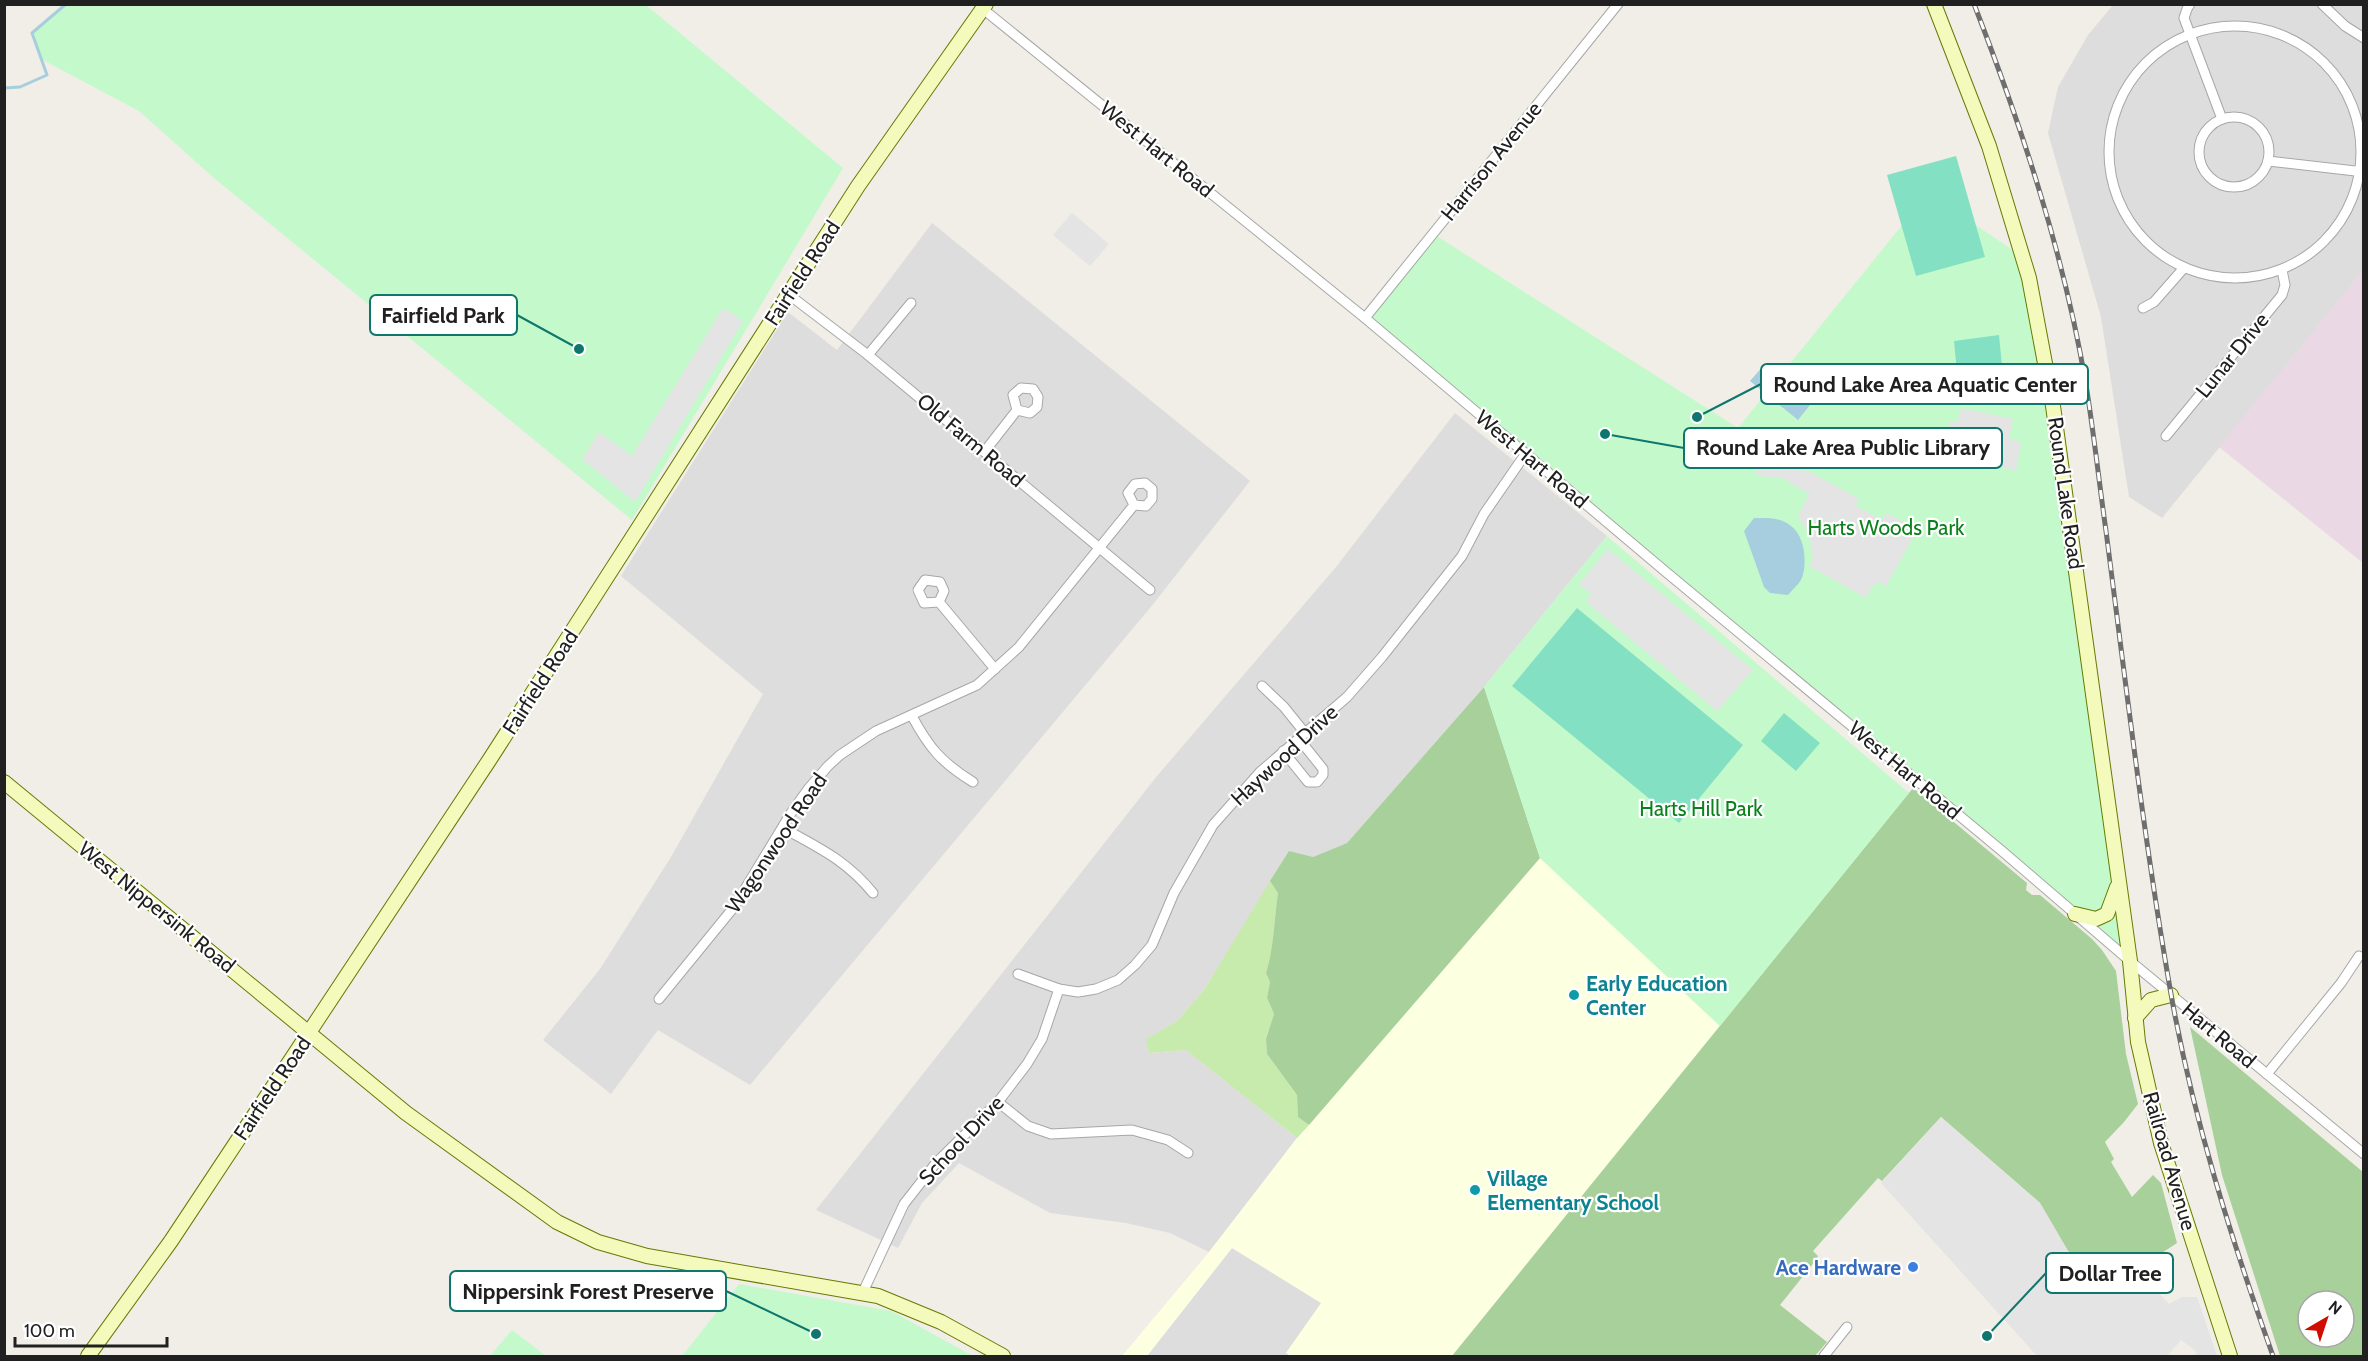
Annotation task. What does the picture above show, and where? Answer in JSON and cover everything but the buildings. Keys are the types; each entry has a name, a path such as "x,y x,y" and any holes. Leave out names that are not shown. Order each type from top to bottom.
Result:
{"street":[{"name":"Harrison Avenue","path":"1365,318 1618,4"},
{"name":"Round Lake Road","path":"1934,4 1989,146 2029,278 2054,406 2130,961"},
{"path":"2190,4 2184,18 2222,119"},
{"path":"2322,4 2345,26 2364,38"},
{"name":"West Hart Road","path":"985,7 1365,318 2075,914"},
{"name":"Fairfield Road","path":"88,1356 171,1241 510,728 858,186 985,7"},
{"path":"2223,26 2248,26 2273,31 2295,41 2319,59 2339,79 2351,101 2360,126 2362,172 2355,194 2339,223 2318,248 2291,266 2265,276 2238,279 2209,276 2183,269 2161,255 2146,242 2125,216 2115,196 2110,169 2110,133 2117,104 2132,78 2149,58 2189,32 2223,26"},
{"path":"2244,118 2261,130 2269,150 2268,160 2260,176 2245,186 2233,188 2221,185 2203,169 2199,158 2200,145 2208,130 2222,119 2244,118"},
{"path":"2268,160 2362,172"},
{"path":"2143,308 2154,302 2183,269"},
{"name":"Lunar Drive","path":"2166,436 2282,295 2285,285 2282,270"},
{"name":"Old Farm Road","path":"788,294 868,355 1150,590"},
{"path":"868,355 911,303"},
{"path":"985,451 1017,410"},
{"name":"Haywood Drive","path":"1018,974 1059,989 1078,992 1096,989 1118,980 1136,965 1152,945 1174,893 1213,825 1260,772 1347,697 1427,602 1462,556 1484,514 1526,453"},
{"name":"Wagonwood Road","path":"659,999 729,914 809,788 840,755 876,731 977,685 1019,647 1134,505"},
{"path":"939,603 995,669"},
{"path":"1262,686 1284,707 1323,769 1323,775 1317,782 1308,782 1283,751"},
{"path":"912,716 926,743 936,755 951,769 973,782"},
{"name":"West Nippersink Road","path":"4,782 406,1113 557,1222 598,1242 647,1256 878,1296 941,1322 1003,1356"},
{"path":"783,828 840,860 856,873 873,893"},
{"path":"2075,914 2096,919 2107,914 2119,879"},
{"name":"Hart Road","path":"2075,914 2364,1154"},
{"path":"2267,1074 2341,983 2359,956"},
{"name":"Railroad Avenue","path":"2130,961 2138,1042 2161,1143 2230,1356"},
{"name":"School Drive","path":"863,1292 904,1204 936,1163 998,1102 1027,1064 1042,1039 1059,989"},
{"path":"2135,1018 2151,1000 2171,995"},
{"path":"998,1102 1028,1125 1051,1134 1132,1130 1168,1140 1188,1153"},
{"path":"1824,1356 1847,1327"}],"shaded area":[{"path":"2113,5 2363,5 2363,271 2162,518 2129,497 2101,317 2048,133 2058,87 2088,35"},
{"path":"1072,213 1109,244 1090,266 1053,235"},
{"path":"932,223 1250,481 1150,608 750,1085 658,1030 611,1094 543,1040 600,969 671,857 763,694 621,576 788,312 837,350"},
{"path":"2363,271 2363,563 2219,447"},
{"path":"723,308 743,321 635,502 582,459 599,432 632,456"},
{"path":"1961,408 2013,419 2009,439 2021,442 2016,471 1941,450 1950,421 1957,423"},
{"path":"1455,413 1607,536 1484,687 1347,843 1313,857 1289,852 1204,990 1177,1021 1147,1039 1149,1053 1186,1050 1297,1138 1209,1252 1170,1233 1126,1223 1050,1213 959,1163 922,1203 898,1248 816,1210 1157,776 1336,567"},
{"path":"1770,460 1812,473 1858,498 1856,506 1882,520 1887,513 1911,526 1907,534 1913,538 1886,586 1878,582 1871,588 1866,598 1809,566 1813,559 1809,533 1798,516 1809,494 1782,478 1758,476 1751,464 1755,461"},
{"path":"1608,549 1753,670 1717,711 1586,602 1591,594 1579,584"},
{"path":"1540,858 1720,1026 1452,1356 1291,1356 1286,1353 1321,1303 1232,1248 1147,1356 1122,1356 1209,1252 1297,1138"},
{"path":"1941,1117 2040,1203 2068,1251 2111,1278 2154,1288 2169,1304 2182,1297 2197,1297 2217,1356 2194,1356 2197,1352 2181,1340 2167,1356 2037,1356 1881,1183"},
{"path":"1232,1248 1322,1303 1286,1353 1291,1356 1147,1356"}],"green space":[{"path":"64,4 646,5 843,168 632,520 214,178 139,111 41,59 32,33"},
{"path":"1956,156 1985,257 1916,276 1887,175"},
{"name":"Harts Woods Park","path":"1928,193 2023,257 2130,961 1365,318 1432,233 1738,428"},
{"path":"1999,335 2002,366 1957,373 1954,341"},
{"name":"Harts Hill Park","path":"1607,536 1909,793 1720,1026 1540,858 1484,687"},
{"path":"1577,608 1743,745 1679,823 1512,686"},
{"path":"1484,687 1540,858 1309,1125 1298,1117 1297,1095 1267,1054 1266,1039 1274,1014 1267,998 1270,982 1266,973 1278,893 1270,881 1289,851 1313,857 1347,843"},
{"path":"1784,713 1820,743 1796,771 1761,741"},
{"path":"1913,788 2027,883 2026,890 2032,895 2040,895 2092,939 2116,971 2126,1054 2138,1104 2105,1142 2114,1159 2111,1162 2132,1197 2153,1175 2161,1183 2177,1243 2119,1278 2111,1278 2068,1251 2040,1203 1941,1117 1882,1181 1878,1178 1813,1251 1818,1256 1816,1260 1780,1305 1827,1342 1815,1356 1452,1356"},
{"path":"1270,881 1278,893 1266,973 1270,982 1267,998 1274,1014 1266,1039 1267,1054 1297,1095 1298,1117 1309,1125 1297,1138 1186,1050 1149,1053 1146,1039 1177,1021 1204,990"},
{"path":"2190,1027 2363,1172 2363,1356 2280,1356 2222,1175"},
{"path":"739,1284 891,1311 973,1356 682,1356"},
{"path":"512,1330 546,1356 490,1356"}],"water":[{"path":"1764,365 1794,390 1805,376 1822,390 1798,420 1750,381"},
{"path":"1754,518 1783,521 1796,531 1799,537 1805,559 1803,574 1800,582 1788,595 1770,593 1764,587 1744,531"}],"waterway":[{"path":"4,88 20,87 47,75 32,33 66,4"}],"railway":[{"path":"1974,4 2009,97 2040,192 2077,336 2092,422 2144,820 2171,994 2190,1086 2214,1177 2273,1356"}],"place":[{"name":"Fairfield Park","path":"579,349"},
{"name":"Round Lake Area Aquatic Center","path":"1697,417"},
{"name":"Round Lake Area Public Library","path":"1605,434"},
{"name":"Early Education Center","path":"1574,995"},
{"name":"Village Elementary School","path":"1475,1190"},
{"name":"Ace Hardware","path":"1913,1267"},
{"name":"Nippersink Forest Preserve","path":"816,1334"},
{"name":"Dollar Tree","path":"1987,1336"}]}
